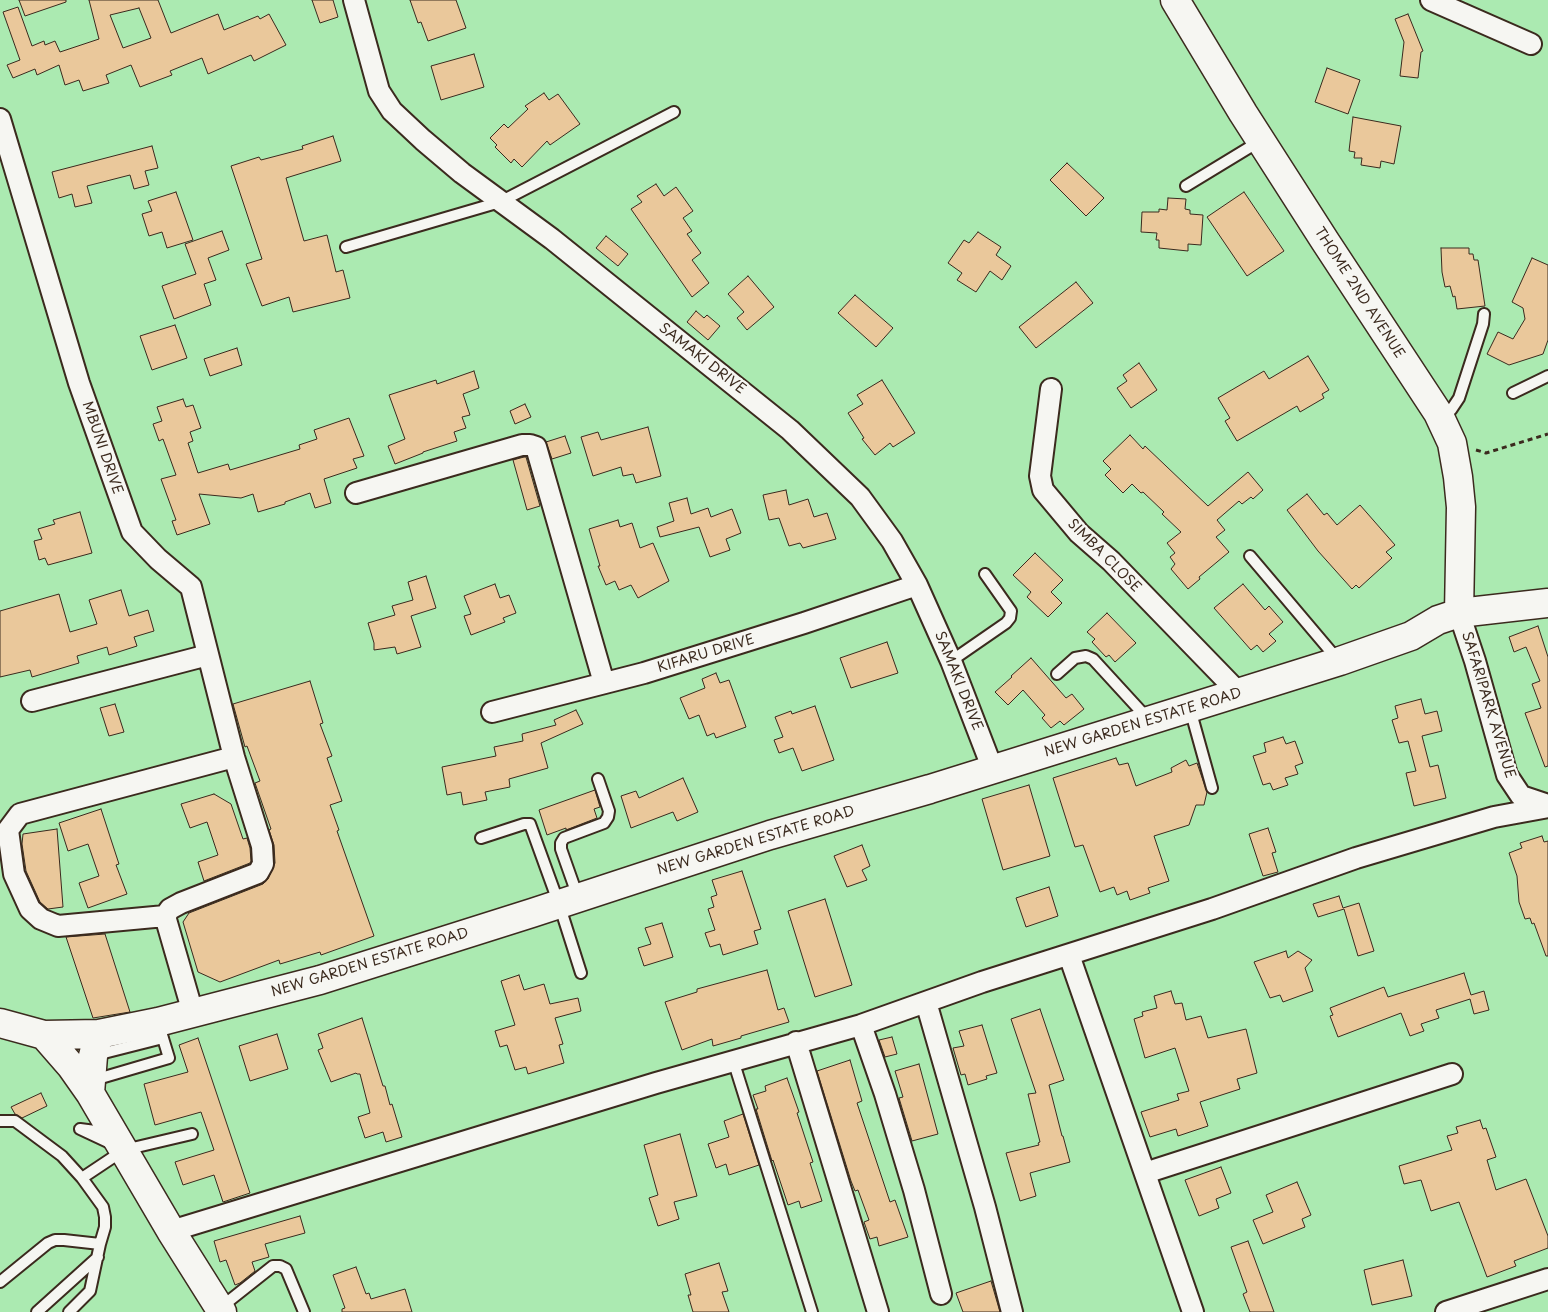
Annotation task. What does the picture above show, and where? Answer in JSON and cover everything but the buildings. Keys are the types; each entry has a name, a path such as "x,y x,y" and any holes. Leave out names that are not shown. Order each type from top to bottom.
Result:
{"street":[{"name":"SAMAKI DRIVE","path":"354,0 379,91 392,111 423,140 500,202 552,239 790,430 860,497 892,542 917,585 951,661 993,770"},
{"name":"THOME 2ND AVENUE","path":"1175,0 1324,242 1438,413 1452,443 1462,507 1459,613"},
{"path":"1430,0 1531,44"},
{"name":"MBUNI DRIVE","path":"0,119 80,383 132,532 158,559 191,587 234,757 262,846 263,864 258,874 181,903 170,909 165,916"},
{"name":"SIMBA CLOSE","path":"1051,389 1040,476 1043,490 1079,533 1111,562 1239,693"},
{"path":"356,493 522,445 530,445 536,448 604,683"},
{"name":"KIFARU DRIVE","path":"492,712 644,673 917,585"},
{"name":"NEW GARDEN ESTATE ROAD","path":"0,1023 44,1035 91,1069 193,1013 320,980 770,835 993,770 1340,662 1411,636 1438,620 1459,613 1548,603"},
{"name":"SAFARIPARK AVENUE","path":"1459,613 1507,775 1520,796 1548,806"},
{"path":"32,700 208,655"},
{"path":"193,1013 165,916 58,926 41,920 30,909 16,880 9,848 8,830 20,814 234,757"},
{"path":"171,1231 733,1060 861,1025 982,982 1212,909 1356,858 1494,817 1548,806"},
{"path":"1070,955 1193,1312"},
{"path":"926,1002 985,1207 1012,1312"},
{"path":"861,1025 885,1094 914,1190 941,1294"},
{"path":"44,1035 91,1069 124,1150 220,1310"},
{"path":"796,1042 878,1312"},
{"path":"1145,1172 1452,1074"},
{"path":"1446,1312 1548,1280"}],"lane":[{"path":"346,247 500,202 674,112"},
{"path":"1186,186 1261,141"},
{"path":"1438,413 1451,410 1459,398 1483,324 1484,314"},
{"path":"1513,393 1548,376"},
{"path":"1250,556 1340,662"},
{"path":"951,661 1006,623 1010,618 1011,611 985,574"},
{"path":"1057,674 1075,658 1086,656 1093,660 1149,720"},
{"path":"1190,708 1212,788"},
{"path":"581,973 561,842 564,838 604,823 608,817 609,811 598,779"},
{"path":"481,838 524,824 530,824 569,901"},
{"path":"91,1069 169,1058 161,1030"},
{"path":"733,1060 812,1312"},
{"path":"0,1121 15,1121 62,1156 82,1178 102,1207 105,1227 90,1291 69,1312"},
{"path":"82,1178 124,1150 192,1134"},
{"path":"0,1282 48,1243 55,1240 100,1244"},
{"path":"37,1312 98,1257"},
{"path":"220,1310 273,1266 280,1266 286,1270 304,1312"}],"path":[{"path":"1452,443 1486,453 1548,434"}],"green space":[{"path":"0,0 1548,0 1548,1312 0,1312"}]}
